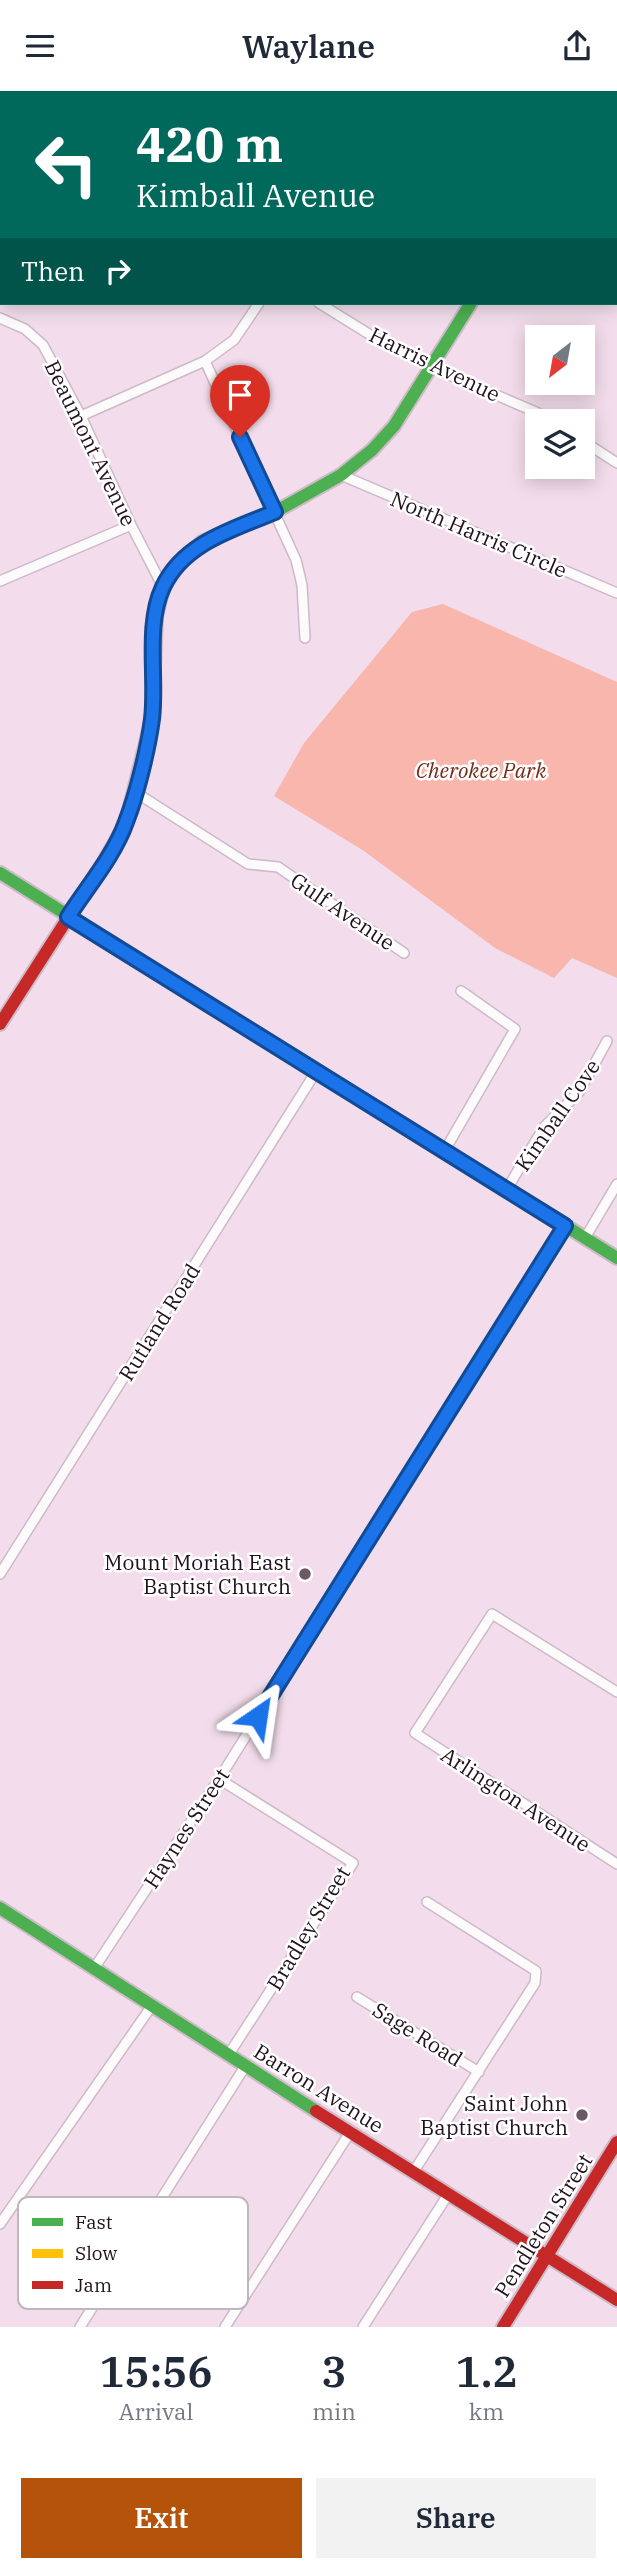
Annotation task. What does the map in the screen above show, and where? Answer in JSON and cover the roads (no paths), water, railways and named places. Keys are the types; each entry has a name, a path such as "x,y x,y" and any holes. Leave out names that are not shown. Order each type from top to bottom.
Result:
{"main road":[{"path":"0,1024 120,836 135,792 152,719 154,622 163,587 181,562 202,543 275,512 341,475 372,450 394,426 470,305"},
{"path":"0,873 617,1258"},
{"name":"Barron Avenue","path":"0,1907 95,1967 151,2007 617,2300"},
{"name":"Pendleton Street","path":"503,2327 617,2142"}],"street":[{"path":"81,416 205,361 234,340 258,305"},
{"name":"Harris Avenue","path":"322,305 380,341 430,367 529,409"},
{"name":"Beaumont Avenue","path":"0,317 25,329 43,345 81,416 163,587"},
{"path":"205,361 296,560 302,585 305,638"},
{"path":"595,449 617,463"},
{"name":"North Harris Circle","path":"341,475 617,593"},
{"path":"0,581 131,525"},
{"name":"Gulf Avenue","path":"135,792 248,864 278,867 404,953"},
{"path":"445,1150 515,1029 461,991"},
{"name":"Kimball Cove","path":"507,1189 544,1127 579,1092 607,1041"},
{"name":"Rutland Road","path":"0,1574 317,1070"},
{"path":"584,1238 617,1184"},
{"name":"Haynes Street","path":"95,1967 219,1779 565,1226"},
{"name":"Arlington Avenue","path":"617,1692 492,1614 415,1733 617,1864"},
{"name":"Bradley Street","path":"219,1779 353,1863 229,2055"},
{"path":"414,2171 535,1983 536,1971 427,1902"},
{"name":"Sage Road","path":"357,1997 479,2071"},
{"path":"19,2197 151,2007"},
{"path":"162,2197 246,2065"},
{"path":"248,2291 351,2131"},
{"path":"363,2327 449,2193"},
{"path":"0,2224 18,2198"},
{"path":"80,2327 91,2309"},
{"path":"225,2327 237,2309"}],"place":[{"name":"Mount Moriah East Baptist Church","path":"305,1574"},
{"name":"Saint John Baptist Church","path":"582,2115"}],"park label":[{"name":"Cherokee Park","path":"481,770"}]}
